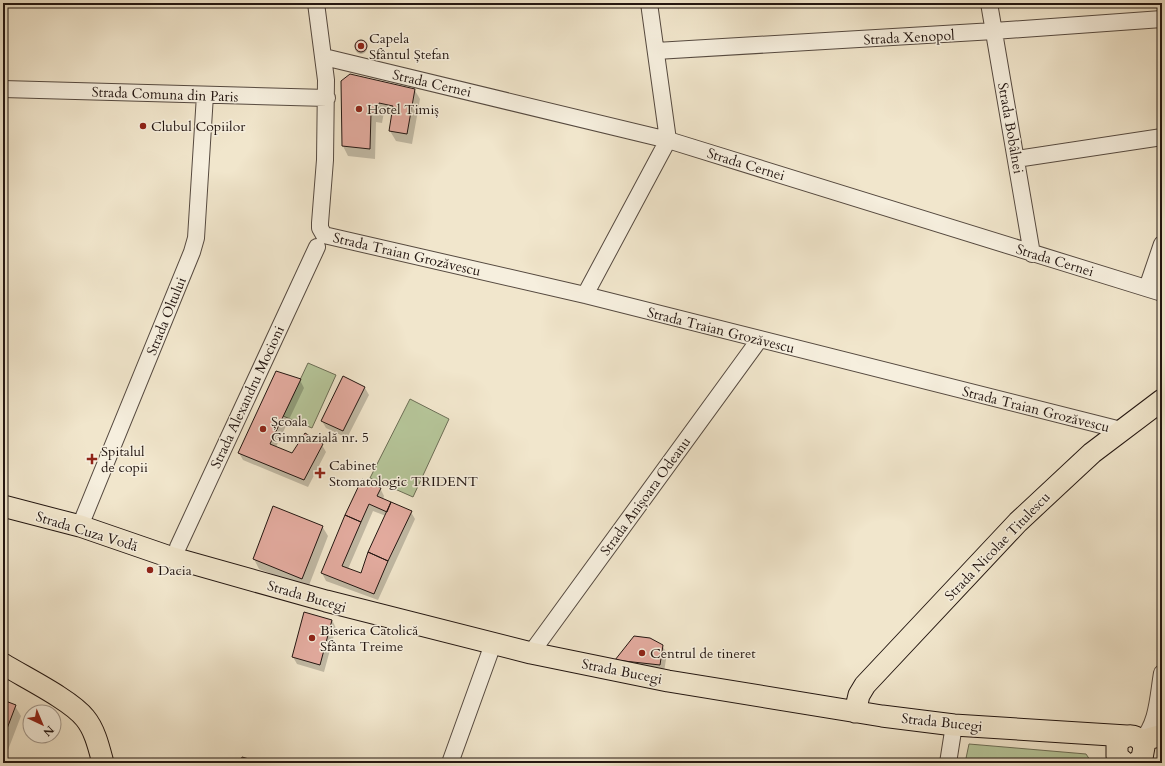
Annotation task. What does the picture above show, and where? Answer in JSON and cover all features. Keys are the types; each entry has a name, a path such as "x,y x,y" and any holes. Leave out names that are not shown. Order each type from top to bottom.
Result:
{"main road":[{"name":"Strada Nicolae Titulescu","path":"855,712 859,695 865,685 1007,534 1092,453 1162,400"},
{"name":"Strada Cuza Vodă","path":"3,506 174,552"},
{"name":"Strada Bucegi","path":"174,552 326,602 531,653 668,681 855,712 954,725 1084,734 1135,755 1162,735"},
{"path":"3,664 72,706 85,718 94,734 103,763"}],"street":[{"name":"Strada Alexandru Mocioni","path":"174,552 319,240 325,160 327,98 324,56 316,3"},
{"path":"585,295 668,140 648,3"},
{"name":"Strada Bobâlnei","path":"989,3 1032,254"},
{"name":"Strada Xenopol","path":"656,52 994,32 1162,19"},
{"name":"Strada Cernei","path":"324,56 668,140 1032,254 1155,290"},
{"name":"Strada Comuna din Paris","path":"3,89 327,98"},
{"name":"Strada Oltului","path":"80,526 192,252 196,238 205,95"},
{"path":"1016,160 1162,137"},
{"name":"Strada Traian Grozăvescu","path":"319,240 585,295 1121,430"},
{"path":"1155,290 1162,244"},
{"name":"Strada Anișoara Odeanu","path":"531,653 759,340"},
{"path":"450,763 493,644"},
{"path":"1135,755 1149,734 1153,723 1162,674"},
{"path":"948,763 954,725"}],"green space":[{"path":"308,363 336,375 312,428 283,416"},
{"path":"410,399 449,419 413,497 370,478"},
{"path":"969,744 1086,754 1092,763 965,763"}],"building":[{"name":"Capela Sfântul Ștefan","path":"361,40 365,42 367,46 365,50 361,52 357,50 355,46 357,42"},
{"name":"Hotel Timiș","path":"350,74 415,89 407,134 389,131 393,106 379,103 377,113 371,113 370,149 342,146 341,81"},
{"name":"Școala Gimnazială nr. 5","path":"276,371 301,379 270,444 292,453 305,433 323,444 304,480 238,453"},
{"path":"343,376 365,387 343,431 321,421"},
{"path":"362,479 381,488 377,496 391,502 387,512 369,504 361,522 345,515"},
{"path":"391,502 412,511 388,561 368,552"},
{"path":"273,506 323,526 302,579 253,559"},
{"path":"345,515 361,522 342,566 361,573 368,552 388,561 374,594 321,573"},
{"name":"Biserica Catolică Sfânta Treime","path":"304,612 332,620 320,665 292,657"},
{"name":"Centrul de tineret","path":"634,636 650,638 663,645 660,665 615,660"},
{"path":"3,700 16,705 3,739"},
{"path":"242,757 260,762 260,763 240,763"}],"place":[{"name":"Capela Sfântul Ștefan","path":"361,46"},
{"name":"Hotel Timiș","path":"359,109"},
{"name":"Clubul Copiilor","path":"143,126"},
{"name":"Școala Gimnazială nr. 5","path":"263,429"},
{"name":"Spitalul de copii","path":"92,459"},
{"name":"Cabinet Stomatologic TRIDENT","path":"320,473"},
{"name":"Dacia","path":"150,570"},
{"name":"Biserica Catolică Sfânta Treime","path":"312,638"},
{"name":"Centrul de tineret","path":"642,653"}]}
